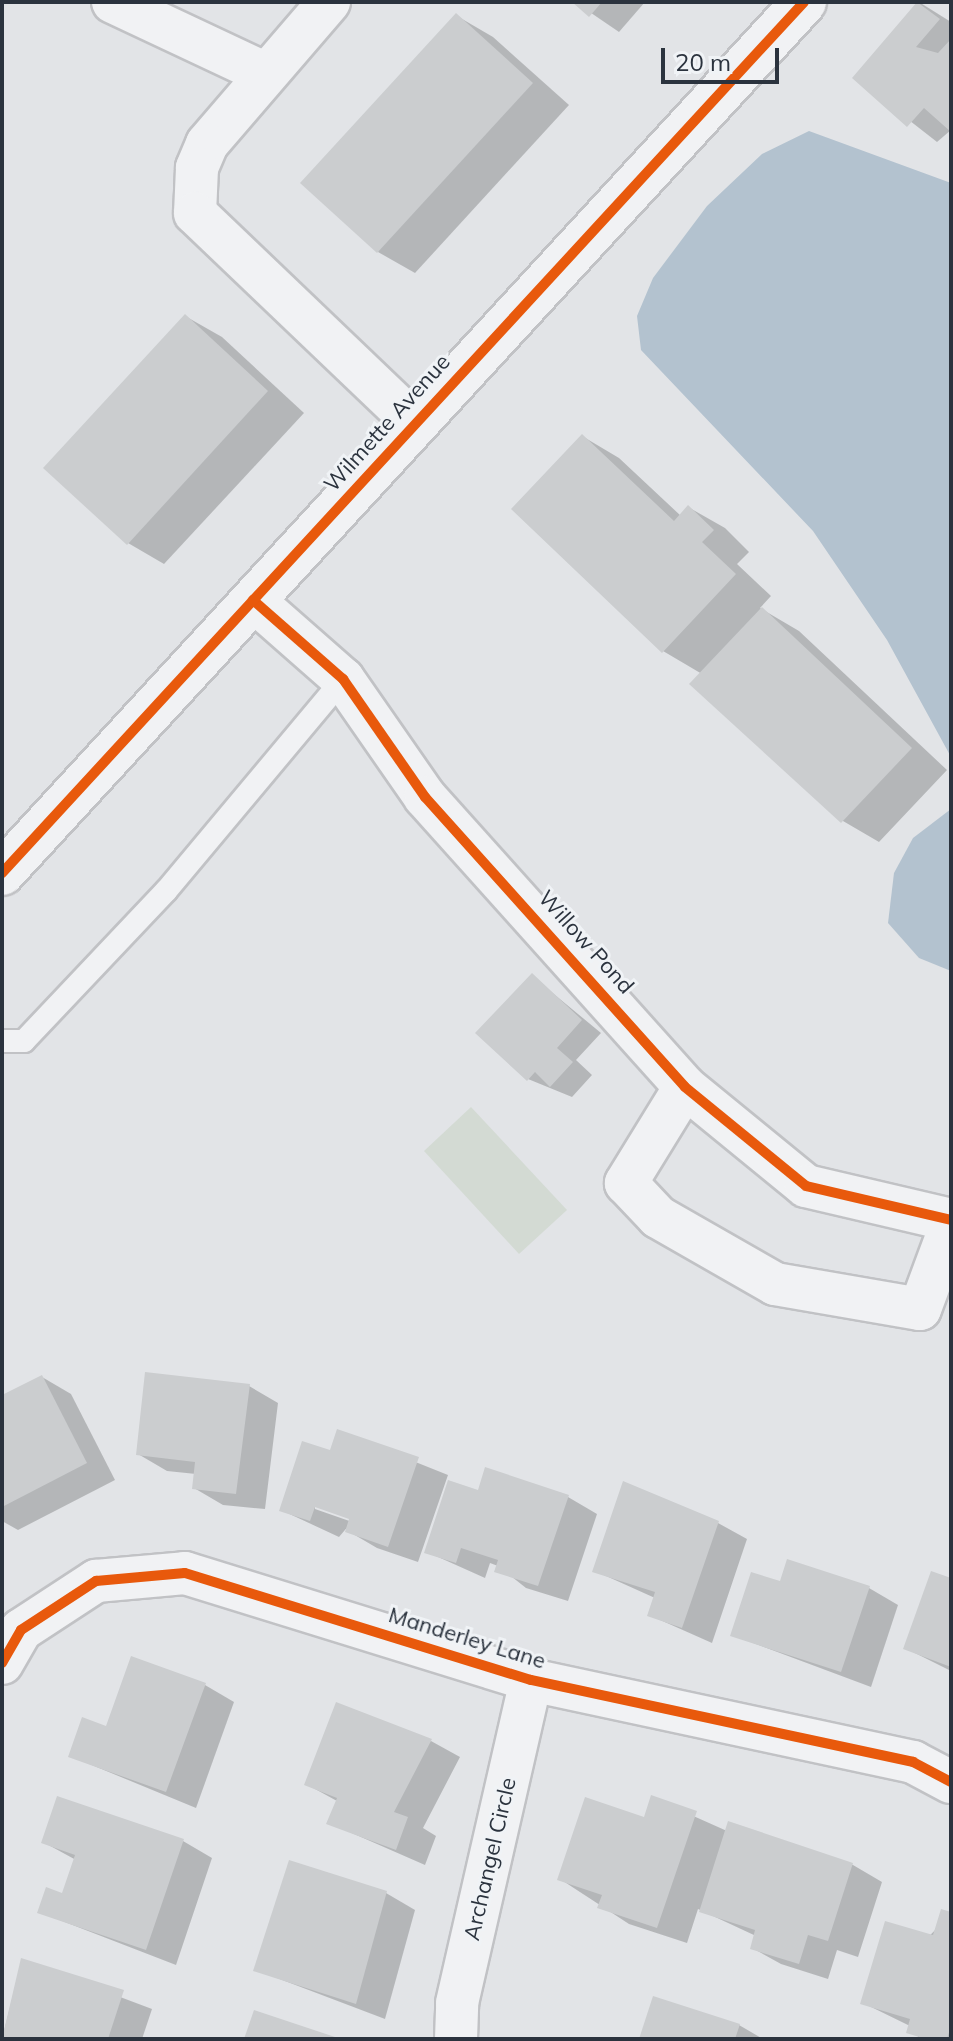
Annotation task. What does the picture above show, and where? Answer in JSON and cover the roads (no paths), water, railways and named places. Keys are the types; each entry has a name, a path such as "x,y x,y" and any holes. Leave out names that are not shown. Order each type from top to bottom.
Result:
{"street":[{"path":"113,2 264,73"},
{"path":"329,2 264,73 207,144 197,168 195,213 414,422"},
{"name":"Wilmette Avenue","path":"2,873 414,422 804,2"},
{"name":"Willow Pond","path":"253,600 343,679 425,797 685,1087 806,1186 951,1222"},
{"path":"685,1087 626,1183 658,1217 775,1284 920,1309 951,1222"},
{"name":"Manderley Lane","path":"2,1663 21,1630 96,1581 185,1573 531,1680 913,1762 951,1782"},
{"name":"Archangel Circle","path":"456,2039 457,2003 531,1680"}],"lane":[{"path":"2,1041 24,1041 166,891 343,679"}],"water":[{"path":"809,131 951,183 951,757 887,640 813,531 641,350 637,316 653,278 707,206 762,154"},
{"path":"951,809 951,971 919,958 888,923 894,873 913,838"}]}
